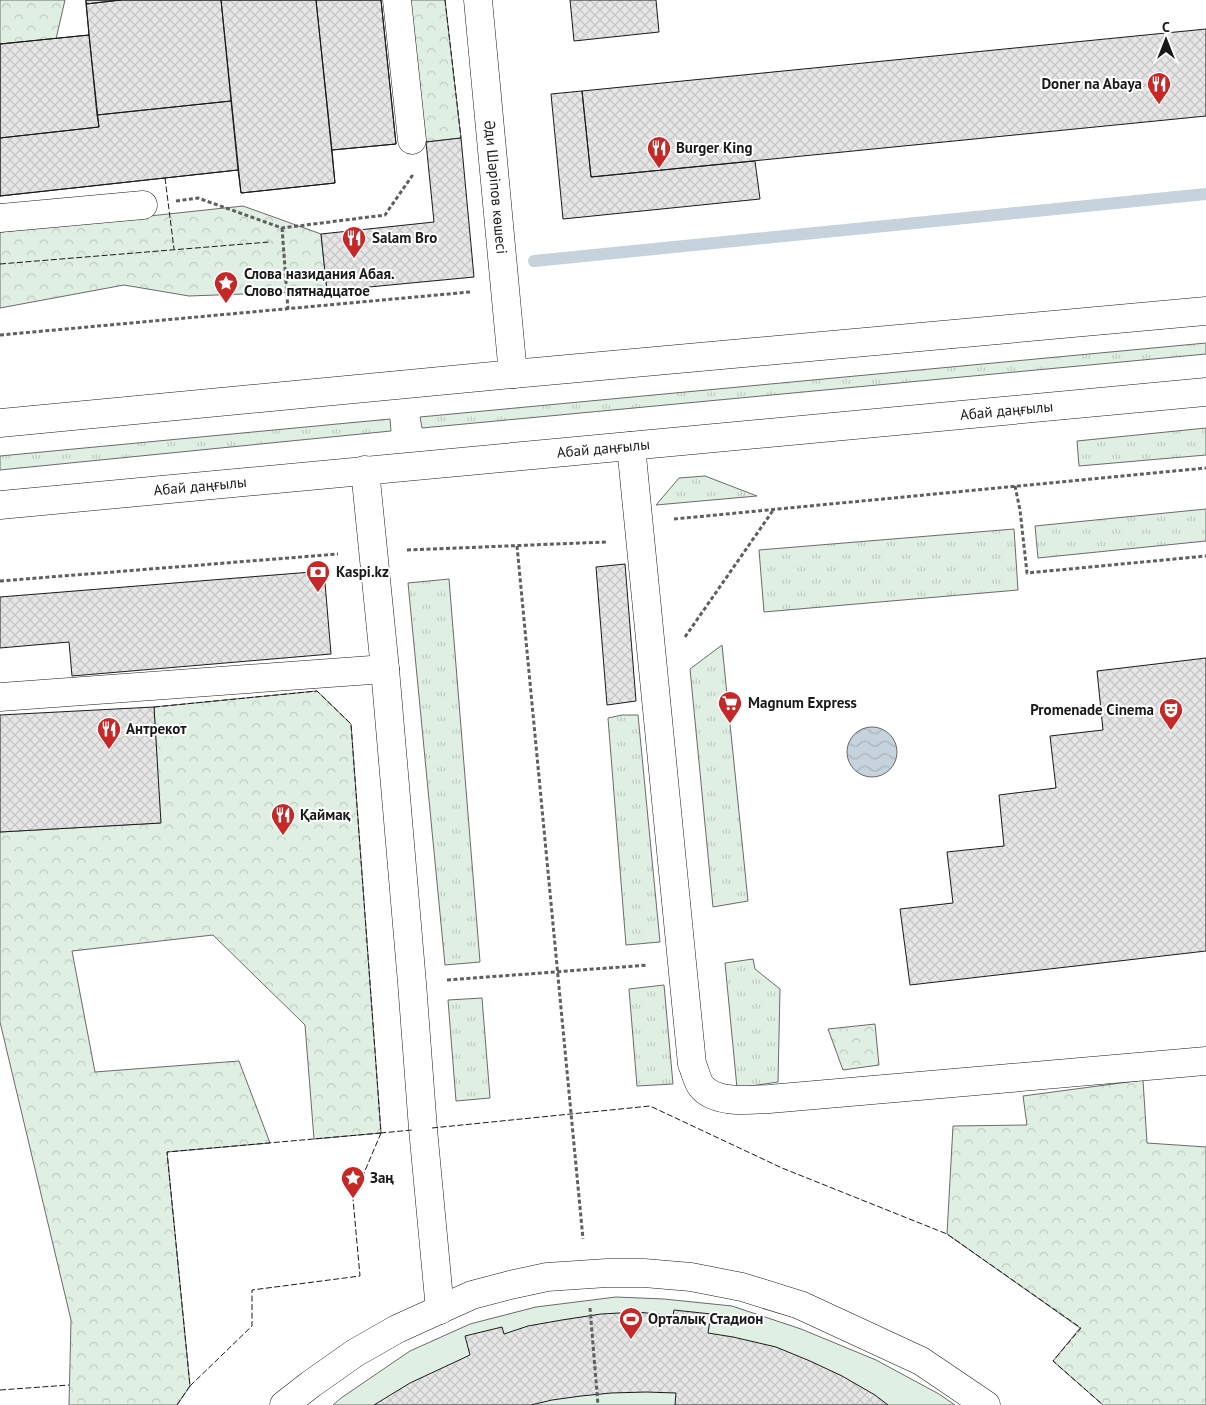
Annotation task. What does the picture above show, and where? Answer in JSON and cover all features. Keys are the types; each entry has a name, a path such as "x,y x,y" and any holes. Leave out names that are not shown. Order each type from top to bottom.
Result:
{"main road":[{"path":"397,0 412,140"},
{"name":"Әди Шәріпов көшесі","path":"478,0 513,374"},
{"path":"0,218 143,205"},
{"path":"0,423 1206,311"},
{"name":"Абай даңғылы","path":"0,505 1206,392"},
{"path":"631,446 692,1064 700,1086 712,1095 724,1098 739,1100 769,1099 1206,1061"},
{"path":"366,470 412,983 422,1129 440,1310"},
{"path":"0,698 385,669"},
{"path":"284,1405 355,1353 397,1329 472,1295 547,1277 586,1273 644,1273 691,1277 742,1287 800,1305 921,1361 986,1405"}],"path":[{"path":"143,205 198,198 282,228 385,215 412,176 412,140"},
{"path":"282,228 288,309"},
{"path":"0,336 505,288"},
{"path":"0,581 373,552 517,546 640,532 774,509 1206,468"},
{"path":"1016,486 1027,573 1206,556"},
{"path":"682,642 774,509"},
{"path":"517,546 586,1273"},
{"path":"412,983 682,962"},
{"path":"591,1316 598,1405"}],"green space":[{"path":"0,0 65,0 56,39 0,44"},
{"path":"408,0 445,0 461,138 426,142"},
{"path":"243,206 321,234 327,291 189,296 124,285 0,308 0,232"},
{"path":"1206,343 1206,354 422,428 420,417"},
{"path":"390,419 391,431 0,470 0,456"},
{"path":"1206,428 1206,455 1079,466 1077,441"},
{"path":"705,476 757,496 656,505 679,478"},
{"path":"1206,509 1206,541 1038,558 1035,526"},
{"path":"1014,529 1018,590 764,612 759,550"},
{"path":"449,579 480,962 445,965 408,583"},
{"path":"722,645 748,901 713,907 690,669"},
{"path":"317,691 351,724 381,1133 314,1139 305,1025 213,935 72,951 95,1072 239,1061 270,1143 167,1152 190,1386 177,1405 69,1405 71,1320 0,1022 0,832 160,823 154,707"},
{"path":"622,715 638,715 660,942 626,945 608,718"},
{"path":"753,959 755,969 780,989 778,1082 737,1088 725,963"},
{"path":"664,985 673,1084 637,1086 629,989"},
{"path":"482,998 490,1098 456,1101 448,1000"},
{"path":"875,1024 879,1065 843,1070 828,1029"},
{"path":"1143,1080 1147,1143 1206,1147 1206,1405 1103,1405 1053,1361 1080,1328 947,1234 953,1126 1027,1125 1023,1096"},
{"name":"Орталық Стадион","path":"616,1297 664,1299 732,1306 801,1329 876,1360 939,1394 955,1405 333,1405 410,1351 470,1324 536,1307"}],"water":[{"path":"872,727 881,729 892,738 897,752 895,761 886,772 872,777 863,775 852,766 847,752 849,743 858,732"}],"building":[{"path":"86,0 381,0 396,144 332,150 335,183 241,193 238,170 0,196 0,44 89,35"},
{"path":"86,0 121,0 86,4"},
{"path":"121,0 221,0 231,101 97,115 86,4"},
{"path":"221,0 316,0 335,183 241,193"},
{"path":"316,0 381,0 396,144 332,150"},
{"path":"570,0 656,0 659,32 574,41"},
{"path":"1206,29 1206,116 591,177 582,91"},
{"path":"89,35 99,127 0,138 0,44"},
{"path":"582,91 591,177 755,161 760,199 563,219 551,94"},
{"path":"231,101 238,170 0,196 0,138 99,127 97,115"},
{"path":"461,138 474,277 327,291 321,234 434,222 426,142"},
{"path":"625,564 636,701 607,705 596,567"},
{"path":"324,571 331,654 72,676 69,642 0,648 0,597"},
{"path":"1206,658 1206,951 910,985 900,909 953,903 947,852 1004,846 999,795 1056,788 1050,736 1103,730 1097,671"},
{"path":"154,707 161,823 0,832 0,715"},
{"name":"Орталық Стадион","path":"674,1310 711,1314 708,1333 776,1347 842,1376 875,1395 888,1405 675,1405 676,1393 646,1392 581,1396 531,1405 374,1405 410,1383 470,1355 465,1336 502,1327 504,1334 528,1326 601,1314 638,1312 673,1316"}],"waterway":[{"path":"534,261 1206,194"}],"fence":[{"path":"445,0 461,138"},
{"path":"165,178 174,249"},
{"path":"0,264 269,242"},
{"path":"154,707 317,691 351,724 381,1133 412,1130"},
{"path":"432,1128 650,1106 782,1168 947,1234 1081,1328 1053,1361 1103,1405"},
{"path":"381,1133 353,1199 360,1276 252,1290 252,1326 190,1386 167,1152 381,1133"},
{"path":"0,1390 69,1385"},
{"path":"177,1405 190,1386"}],"place":[{"name":"Doner na Abaya","path":"1159,105"},
{"name":"Burger King","path":"659,169"},
{"name":"Salam Bro","path":"354,259"},
{"name":"Слова назидания Абая. Слово пятнадцатое","path":"226,304"},
{"name":"Kaspi.kz","path":"318,593"},
{"name":"Magnum Express","path":"730,724"},
{"name":"Promenade Cinema","path":"1171,731"},
{"name":"Антрекот","path":"109,750"},
{"name":"Қаймақ","path":"283,836"},
{"name":"Заң","path":"353,1199"},
{"name":"Орталық Стадион","path":"631,1340"}]}
